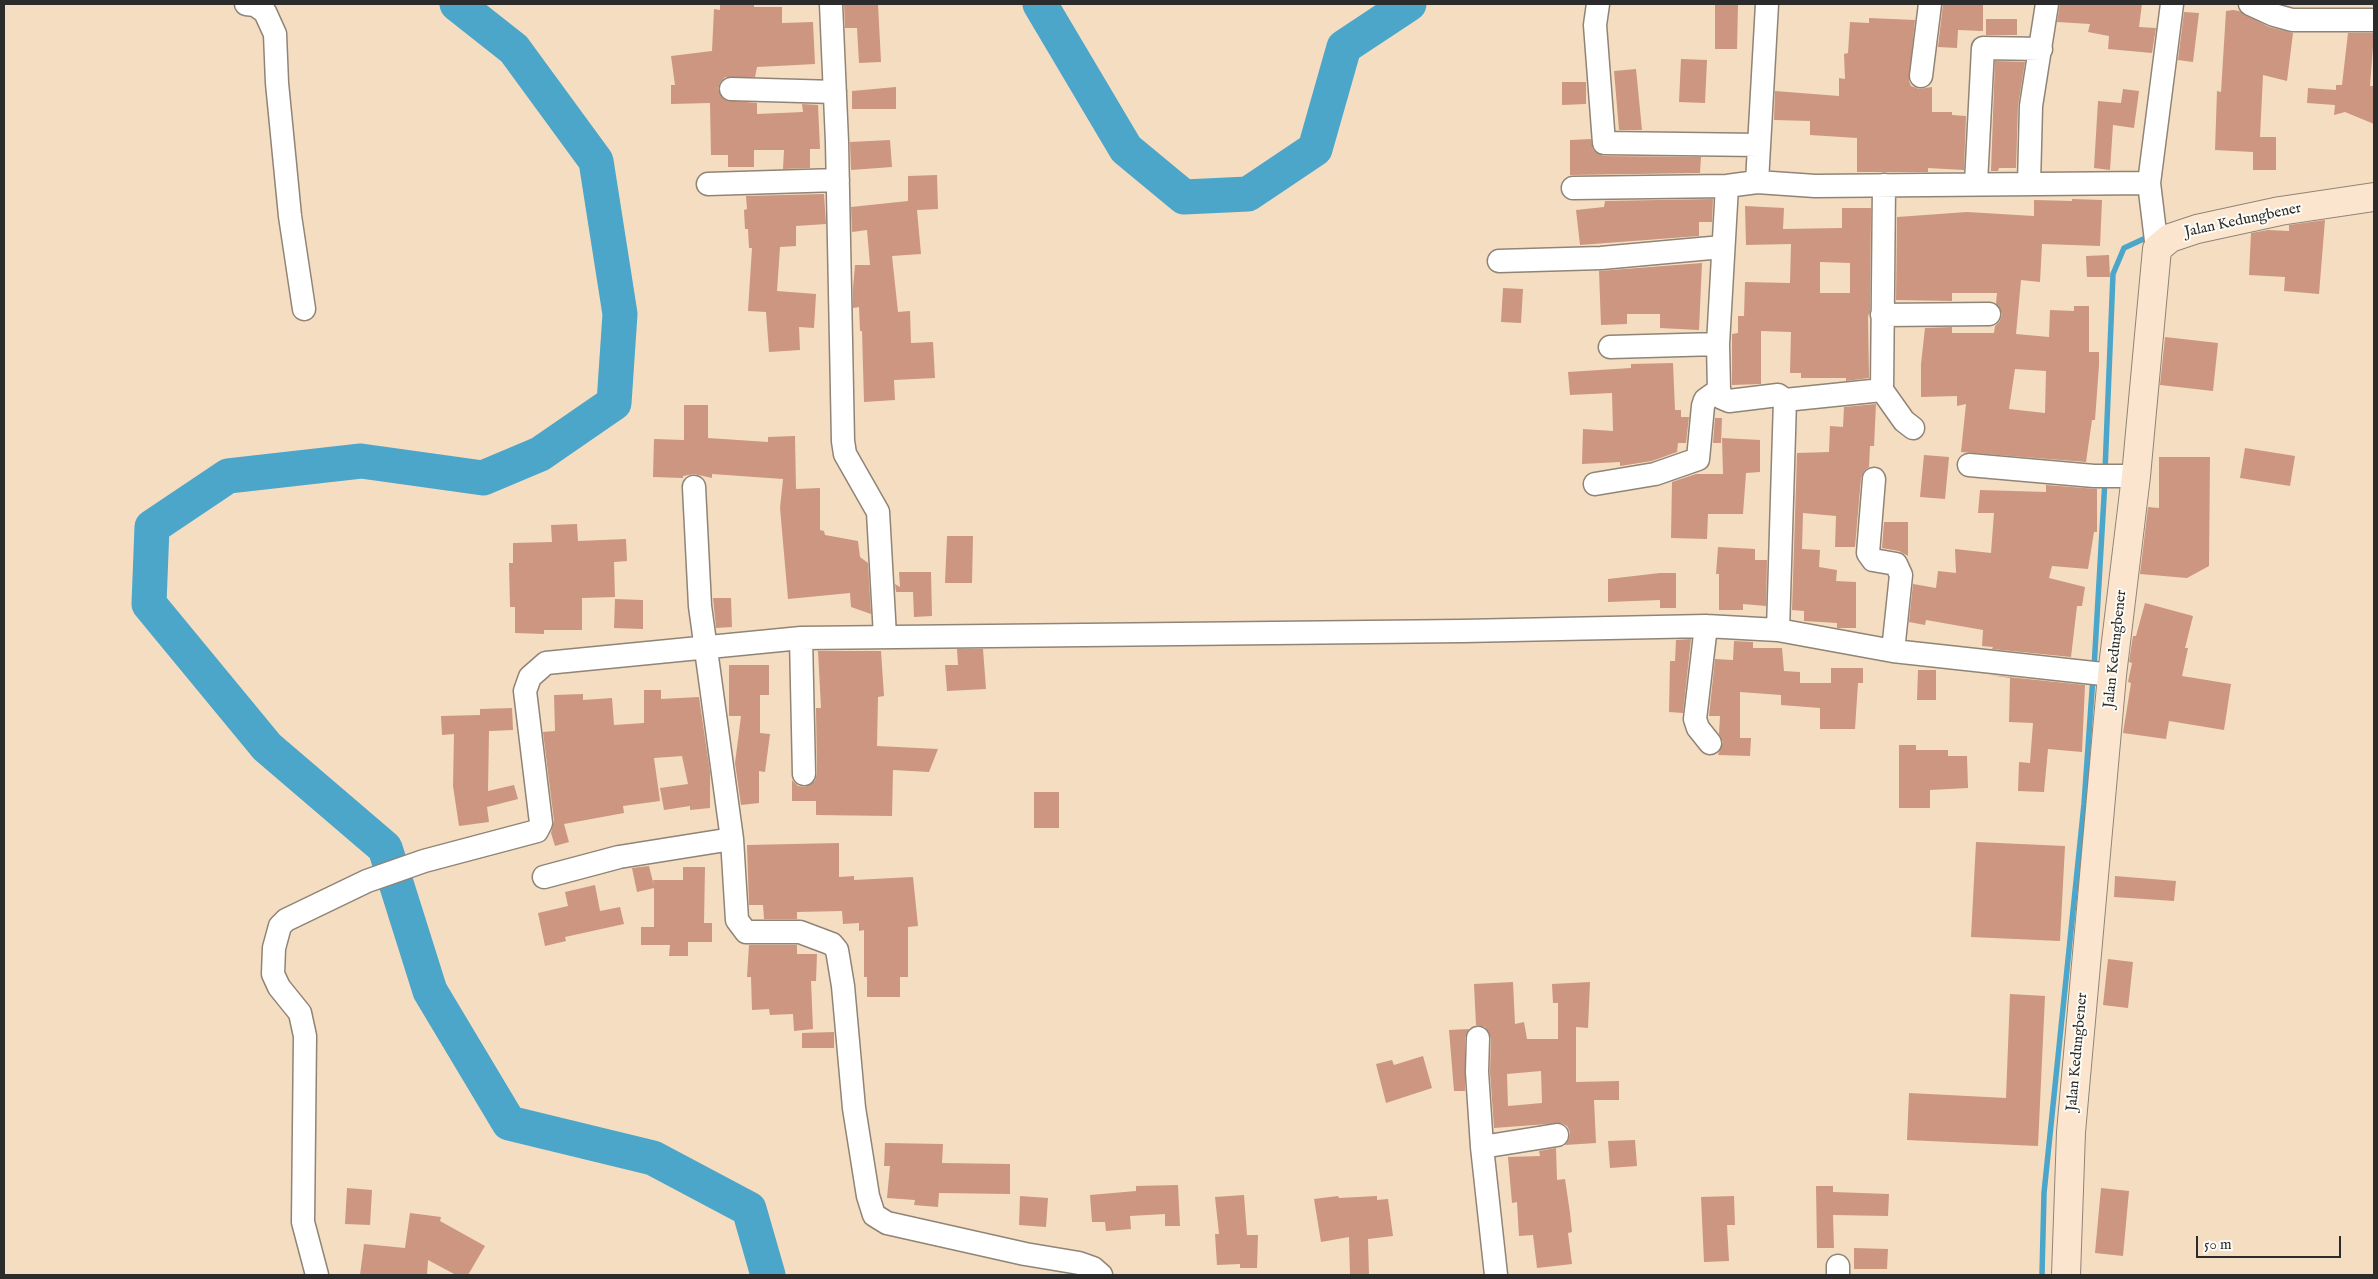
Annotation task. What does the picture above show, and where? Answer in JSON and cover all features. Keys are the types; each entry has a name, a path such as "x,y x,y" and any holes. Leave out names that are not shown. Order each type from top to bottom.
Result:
{"street":[{"path":"831,4 838,180 843,441 845,454 878,512 885,636"},
{"path":"1598,4 1595,25 1604,143 1759,146"},
{"path":"1758,182 1767,4"},
{"path":"1921,76 1930,4"},
{"path":"2029,184 2031,106 2047,4"},
{"path":"2157,245 2149,183 2172,4"},
{"path":"2250,4 2274,15 2292,20 2374,20"},
{"path":"261,6 275,34 277,83 290,216 304,309"},
{"path":"1976,183 1983,48 2041,49"},
{"path":"731,89 835,92"},
{"path":"708,184 838,180"},
{"path":"1573,188 1727,186 1758,182 1815,186 1976,183 2149,183"},
{"path":"1884,185 1882,390 1904,421 1914,428"},
{"path":"1727,186 1722,247 1718,344 1719,390 1722,398 1729,402 1778,395 1785,400 1882,390"},
{"name":"Jalan Kedungbener","path":"2066,1275 2071,1132 2109,674 2114,476 2157,245 2170,238 2197,229 2280,211 2374,197"},
{"path":"1499,262 1601,258 1722,247"},
{"path":"1882,315 1989,314"},
{"path":"1610,347 1718,344"},
{"path":"1595,484 1655,474 1698,460 1702,406 1705,400 1719,390"},
{"path":"1778,630 1785,400"},
{"path":"1969,465 2114,476"},
{"path":"1874,479 1868,553 1872,560 1896,564 1901,576 1893,651"},
{"path":"694,487 700,606 732,839 737,920 746,932 800,932 832,944 837,950 843,986 854,1108 868,1196 874,1215 887,1223 1025,1254 1079,1263 1093,1268 1101,1275"},
{"path":"1706,626 1696,719 1698,728 1710,743"},
{"path":"317,1275 304,1222 304,1023 300,1013 278,987 273,974 274,948 280,926 286,920 367,881 424,861 529,833 539,828 541,824 525,690 536,670 546,663 801,638 1453,631 1706,626 1778,630 1893,651 2109,674"},
{"path":"801,638 804,774"},
{"path":"544,877 619,857 732,839"},
{"path":"1478,1038 1477,1072 1482,1147 1496,1275"},
{"path":"1482,1147 1557,1135"}],"building":[{"path":"720,4 754,4 754,7 782,7 782,23 813,22 815,64 757,67 755,77 725,77 718,89 725,100 757,103 757,114 803,112 802,104 818,105 820,149 810,149 810,168 783,169 784,150 754,150 754,167 728,167 728,155 711,155 710,103 671,104 671,85 675,85 671,56 712,51 714,9 720,10"},
{"path":"844,4 878,4 881,62 859,63 857,28 845,28"},
{"path":"1715,4 1738,4 1737,49 1715,49"},
{"path":"1943,4 1983,4 1983,31 1958,30 1957,48 1938,47"},
{"path":"2060,4 2142,4 2139,27 2156,28 2152,53 2108,49 2109,36 2088,32 2090,24 2057,22"},
{"path":"2226,11 2239,11 2269,27 2293,33 2287,81 2263,75 2260,137 2276,137 2276,170 2253,170 2253,152 2215,150 2217,91 2221,92"},
{"path":"2184,12 2199,13 2193,62 2178,60"},
{"path":"1869,18 1915,20 1909,81 1911,86 1919,89 1932,87 1932,112 1952,112 1952,115 1966,116 1964,170 1928,168 1928,172 1857,172 1857,138 1810,135 1810,121 1774,120 1775,91 1839,96 1839,78 1845,79 1844,54 1848,53 1850,22 1869,23"},
{"path":"1986,19 2017,19 2017,35 1986,35"},
{"path":"2348,33 2374,33 2370,86 2374,86 2374,124 2345,112 2334,115 2335,105 2307,103 2308,88 2336,90 2336,85 2342,85"},
{"path":"1681,59 1707,60 1705,103 1679,102"},
{"path":"1995,61 2025,62 2018,106 2016,168 1999,168 1998,171 1991,171"},
{"path":"1636,69 1642,130 1619,130 1614,71"},
{"path":"1562,82 1586,82 1586,104 1562,105"},
{"path":"896,87 896,109 852,109 852,91"},
{"path":"2123,89 2139,91 2134,128 2113,125 2110,170 2094,168 2098,101 2121,103"},
{"path":"1591,139 1593,150 1603,156 1701,157 1700,173 1570,175 1570,140"},
{"path":"890,140 892,167 851,170 850,142"},
{"path":"937,175 938,209 917,210 921,254 892,256 898,312 910,311 911,343 933,342 935,378 894,380 895,400 864,402 862,331 860,331 859,307 853,308 853,288 855,265 870,265 867,230 852,232 851,207 908,201 908,176"},
{"path":"824,194 826,224 796,226 796,246 780,247 777,291 816,294 814,328 799,327 800,350 769,352 766,312 748,311 752,248 749,248 748,229 745,229 744,210 747,209 746,196"},
{"path":"1713,199 1712,222 1699,222 1699,236 1580,245 1576,210 1604,207 1605,201"},
{"path":"2072,199 2102,200 2100,246 2042,244 2040,282 2021,280 2016,334 2049,337 2050,310 2074,311 2074,306 2089,306 2089,352 2099,352 2099,365 2095,420 2092,420 2086,462 1961,452 1966,404 1957,406 1957,396 1921,397 1921,364 1925,328 1952,327 1952,333 1994,333 1995,326 2000,321 2002,314 1996,303 1997,293 1952,293 1952,301 1896,300 1897,217 1967,212 2034,216 2034,200 2072,201","holes":["2015,369 2046,371 2045,413 2009,409"]},
{"path":"1745,206 1784,208 1783,229 1842,228 1842,208 1871,208 1870,312 1868,316 1869,378 1846,381 1846,378 1801,378 1801,373 1790,373 1791,332 1761,331 1761,384 1732,385 1732,334 1738,333 1738,316 1744,316 1745,282 1790,283 1791,244 1746,245","holes":["1820,262 1850,263 1850,293 1820,293"]},
{"path":"2325,220 2319,294 2284,291 2285,277 2249,275 2251,233 2268,230 2289,231 2289,225"},
{"path":"2109,255 2110,277 2087,277 2086,256"},
{"path":"1702,263 1699,330 1660,328 1660,314 1627,314 1627,324 1601,325 1599,271"},
{"path":"1503,288 1523,289 1521,323 1501,322"},
{"path":"2165,337 2218,343 2213,391 2160,385"},
{"path":"1673,363 1675,410 1681,410 1681,417 1689,417 1686,443 1678,443 1677,452 1652,461 1620,466 1620,462 1582,464 1583,429 1613,431 1612,393 1570,395 1568,372 1631,368 1631,364"},
{"path":"1876,404 1874,446 1870,446 1869,467 1864,471 1861,478 1855,547 1835,547 1836,516 1803,513 1802,549 1820,550 1819,567 1837,570 1836,581 1856,582 1856,628 1837,628 1837,623 1804,621 1804,611 1792,610 1797,453 1829,452 1830,426 1843,427 1844,407"},
{"path":"684,405 708,405 708,438 768,442 768,437 795,436 796,489 820,488 820,530 824,531 825,535 858,541 860,557 868,563 871,614 851,607 850,593 788,599 780,508 783,479 712,474 712,478 694,474 683,476 683,478 653,477 654,439 684,440"},
{"path":"1715,418 1722,418 1721,443 1713,443"},
{"path":"1722,438 1760,440 1760,472 1746,473 1743,514 1708,514 1707,539 1671,538 1672,482 1696,474 1723,474"},
{"path":"2245,448 2295,456 2290,486 2240,478"},
{"path":"1924,455 1949,457 1945,499 1920,497"},
{"path":"2159,457 2210,457 2209,566 2187,578 2140,574 2148,507 2159,508"},
{"path":"2046,485 2097,489 2097,532 2094,532 2088,569 2052,566 2049,578 2085,587 2082,606 2077,606 2071,657 1992,649 1993,647 1982,646 1983,630 1926,620 1925,625 1909,622 1913,584 1936,588 1938,571 1956,573 1955,549 1991,553 1994,513 1978,513 1980,490 2046,492"},
{"path":"1884,522 1908,522 1908,556 1899,551 1882,548"},
{"path":"577,524 578,541 626,539 627,561 614,562 615,597 582,598 582,630 544,630 544,634 515,633 515,607 510,607 509,563 513,563 513,543 552,542 551,525"},
{"path":"947,536 973,536 972,583 945,583"},
{"path":"1718,547 1755,549 1755,560 1767,560 1766,606 1743,604 1743,610 1719,610 1719,574 1716,574"},
{"path":"899,572 931,572 932,616 914,617 913,592 896,592 895,584 900,587"},
{"path":"1676,573 1676,608 1660,608 1660,600 1608,602 1608,579"},
{"path":"713,598 731,598 732,627 716,628"},
{"path":"615,599 643,600 643,629 614,628"},
{"path":"2145,603 2193,616 2185,648 2188,648 2182,676 2231,684 2224,730 2169,721 2166,739 2123,733 2131,683 2128,682 2132,663 2129,662 2133,636 2136,636"},
{"path":"1691,639 1683,713 1669,712 1670,661 1675,661 1676,640"},
{"path":"1734,641 1753,642 1753,648 1782,648 1784,671 1800,672 1800,683 1831,683 1831,668 1863,668 1863,683 1858,683 1855,729 1820,729 1820,708 1781,705 1781,695 1740,692 1740,738 1751,738 1750,756 1718,755 1723,742 1719,734 1720,716 1709,716 1715,659 1733,660"},
{"path":"957,649 983,649 986,689 947,691 945,665 958,665"},
{"path":"818,651 881,651 884,696 878,697 877,746 938,749 929,772 893,770 892,816 816,815 816,801 792,801 792,780 798,786 805,787 815,781 817,774 816,708 821,708"},
{"path":"729,665 769,665 769,695 760,695 760,733 770,734 765,772 759,771 759,803 741,805 735,763 741,716 729,716"},
{"path":"1918,670 1936,670 1936,700 1917,700"},
{"path":"1989,675 2085,685 2082,752 2048,749 2044,792 2018,791 2019,762 2030,763 2033,723 2009,722 2010,678"},
{"path":"644,690 661,690 661,699 699,697 710,772 710,808 690,810 690,806 664,810 660,788 688,784 682,756 654,758 660,801 623,806 624,813 564,824 569,842 555,846 551,833 554,821 543,732 555,731 554,695 583,694 583,700 612,698 614,725 644,723"},
{"path":"512,708 513,730 489,731 488,791 514,785 518,799 487,807 489,822 459,826 453,786 454,734 442,735 441,716 480,715 480,709"},
{"path":"1899,745 1916,745 1916,750 1948,750 1948,756 1967,756 1968,788 1930,790 1930,808 1899,808"},
{"path":"1034,792 1059,792 1059,828 1034,828"},
{"path":"1976,842 2065,846 2060,941 1971,937"},
{"path":"839,843 839,877 854,876 854,880 913,877 918,926 908,927 908,977 900,977 900,997 867,997 867,977 864,977 864,930 859,931 859,923 843,924 842,911 797,912 797,919 764,919 763,905 749,905 747,845"},
{"path":"649,866 654,886 653,880 683,880 683,867 705,867 704,923 712,923 712,942 688,942 688,956 669,956 670,945 641,945 641,927 654,927 654,888 637,892 632,868"},
{"path":"2115,876 2176,881 2174,901 2114,897"},
{"path":"595,885 600,911 620,907 624,924 565,937 566,941 545,946 538,913 568,906 565,892"},
{"path":"749,945 797,945 797,954 817,954 816,981 811,981 813,1029 794,1031 793,1014 770,1015 769,1009 752,1010 751,977 747,977"},
{"path":"2108,959 2133,962 2128,1008 2103,1005"},
{"path":"1513,982 1515,1024 1524,1022 1527,1039 1558,1039 1558,1003 1553,1003 1552,984 1590,982 1588,1028 1576,1027 1576,1082 1619,1081 1619,1100 1594,1100 1596,1143 1565,1145 1569,1139 1570,1132 1567,1126 1561,1123 1494,1128 1490,1072 1491,1038 1485,1027 1476,1025 1474,984","holes":["1541,1071 1542,1103 1508,1106 1507,1074"]},
{"path":"2010,994 2045,996 2038,1146 1907,1140 1909,1093 2006,1098"},
{"path":"1469,1029 1465,1038 1465,1091 1454,1091 1449,1030"},
{"path":"834,1032 834,1048 802,1048 802,1033"},
{"path":"1423,1056 1432,1088 1386,1103 1376,1064 1392,1060 1394,1065"},
{"path":"1635,1140 1637,1166 1610,1168 1608,1141"},
{"path":"885,1143 943,1144 942,1163 1010,1164 1010,1194 939,1193 938,1207 914,1205 915,1200 887,1198 890,1166 884,1166"},
{"path":"1556,1148 1557,1180 1565,1179 1570,1213 1572,1232 1568,1233 1572,1264 1537,1268 1533,1235 1519,1236 1517,1202 1512,1203 1508,1157 1540,1156 1539,1151"},
{"path":"1178,1185 1180,1226 1165,1226 1165,1214 1130,1216 1131,1229 1106,1231 1105,1222 1092,1222 1090,1195 1136,1191 1136,1186"},
{"path":"1816,1186 1833,1186 1833,1192 1889,1194 1888,1216 1833,1215 1834,1248 1817,1248"},
{"path":"347,1188 372,1190 370,1225 345,1224"},
{"path":"2101,1188 2129,1191 2123,1256 2095,1253"},
{"path":"1244,1195 1247,1235 1258,1235 1257,1268 1240,1268 1240,1264 1217,1265 1215,1234 1219,1234 1215,1197"},
{"path":"1020,1196 1048,1198 1046,1227 1019,1225"},
{"path":"1338,1196 1339,1198 1377,1196 1377,1200 1388,1199 1393,1236 1368,1239 1369,1275 1350,1275 1349,1237 1321,1242 1314,1199"},
{"path":"1734,1196 1735,1225 1727,1225 1729,1261 1704,1262 1701,1197"},
{"path":"410,1213 441,1217 440,1221 485,1246 468,1275 456,1275 428,1260 427,1275 360,1275 364,1244 405,1248"},
{"path":"1854,1248 1888,1249 1887,1269 1854,1269"}],"waterway":[{"path":"457,4 514,49 596,161 620,314 614,403 540,454 483,478 361,461 228,476 152,527 149,604 267,747 385,848 430,991 509,1123 653,1158 749,1209 768,1275"},
{"path":"1040,4 1126,149 1184,197 1248,194 1315,149 1344,47 1409,4"},
{"path":"2105,471 2113,274 2124,248 2150,236"},
{"path":"2094,668 2105,480"},
{"path":"2042,1275 2044,1193 2084,804 2093,677"}]}
